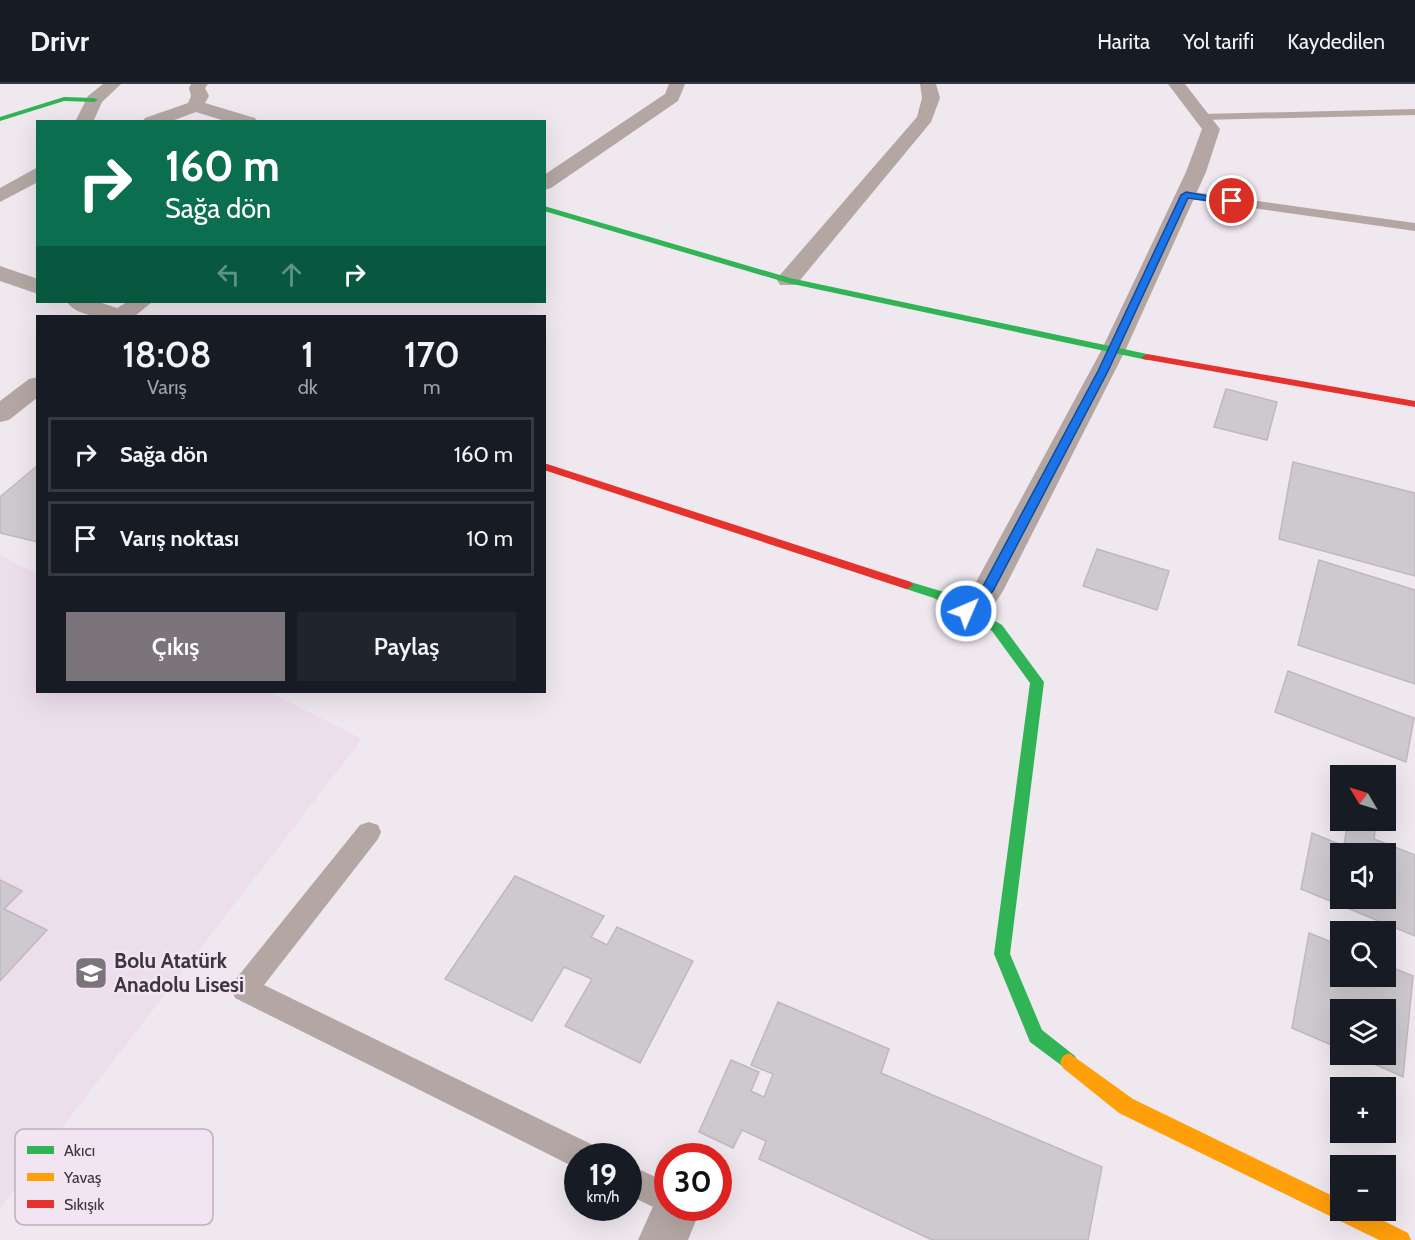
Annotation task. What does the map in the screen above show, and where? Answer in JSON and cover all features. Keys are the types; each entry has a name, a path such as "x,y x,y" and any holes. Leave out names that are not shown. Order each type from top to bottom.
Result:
{"street":[{"path":"85,120 94,100 113,84"},
{"path":"195,106 200,96 197,88 200,84"},
{"path":"546,183 672,97 677,84"},
{"path":"788,280 925,118 931,98 928,84"},
{"path":"966,611 987,591 1113,351 1186,195 1211,129 1176,84"},
{"path":"0,119 64,99 94,100"},
{"path":"156,120 195,106 242,120"},
{"path":"0,196 36,174"},
{"path":"546,209 788,280 1113,351 1415,404"},
{"path":"0,273 36,286"},
{"path":"81,303 117,315"},
{"path":"122,315 140,303"},
{"path":"0,414 36,386"},
{"path":"546,467 939,595 997,628 1037,682 1002,954 1036,1036 1126,1106 1401,1240"},
{"path":"663,1240 671,1221"}],"lane":[{"path":"1202,117 1415,112"},
{"path":"1186,195 1415,227"},
{"path":"369,832 244,990 564,1147"}],"shaded area":[{"name":"Bolu Atatürk Anadolu Lisesi","path":"0,555 36,573 36,693 271,693 362,739 61,1129 15,1129 15,1189 0,1208"}],"building":[{"path":"1226,389 1277,402 1267,440 1214,427"},
{"path":"1293,462 1415,493 1415,576 1279,539"},
{"path":"36,467 36,542 0,533 0,497"},
{"path":"1097,549 1169,571 1157,610 1083,586"},
{"path":"1319,560 1415,590 1415,684 1298,645"},
{"path":"1288,671 1414,718 1406,762 1275,712"},
{"path":"1346,831 1375,831 1374,839 1384,843 1344,843"},
{"path":"1312,833 1337,843 1330,843 1330,901 1301,889"},
{"path":"1396,848 1415,855 1415,936 1396,928 1396,921 1379,921 1350,909 1396,909"},
{"path":"515,876 604,916 591,937 607,945 617,927 693,961 640,1063 565,1026 592,979 564,967 532,1021 445,979"},
{"path":"0,880 22,891 4,909 47,930 0,981"},
{"path":"1309,933 1330,942 1330,987 1396,987 1396,969 1413,976 1403,1077 1376,1065 1396,1065 1396,999 1330,999 1330,1044 1292,1028"},
{"path":"778,1002 889,1049 881,1073 1102,1167 1088,1240 932,1240 759,1159 766,1141 742,1130 733,1148 732,1143 722,1143 699,1132 731,1060 759,1072 751,1091 764,1097 773,1074 751,1065"}],"traffic: fast":[{"path":"0,119 64,99 94,100"},
{"path":"546,209 788,280 1147,357"},
{"path":"907,585 939,595 997,628 1037,682 1002,954 1036,1036 1069,1062"}],"traffic: slow":[{"path":"1069,1062 1126,1106 1401,1240"}],"traffic: jam":[{"path":"1147,357 1415,404"},
{"path":"546,467 907,585"}],"place":[{"name":"Bolu Atatürk Anadolu Lisesi","path":"91,973"}],"route":[{"path":"966,611 987,591 1103,371 1186,195 1232,201"}]}
